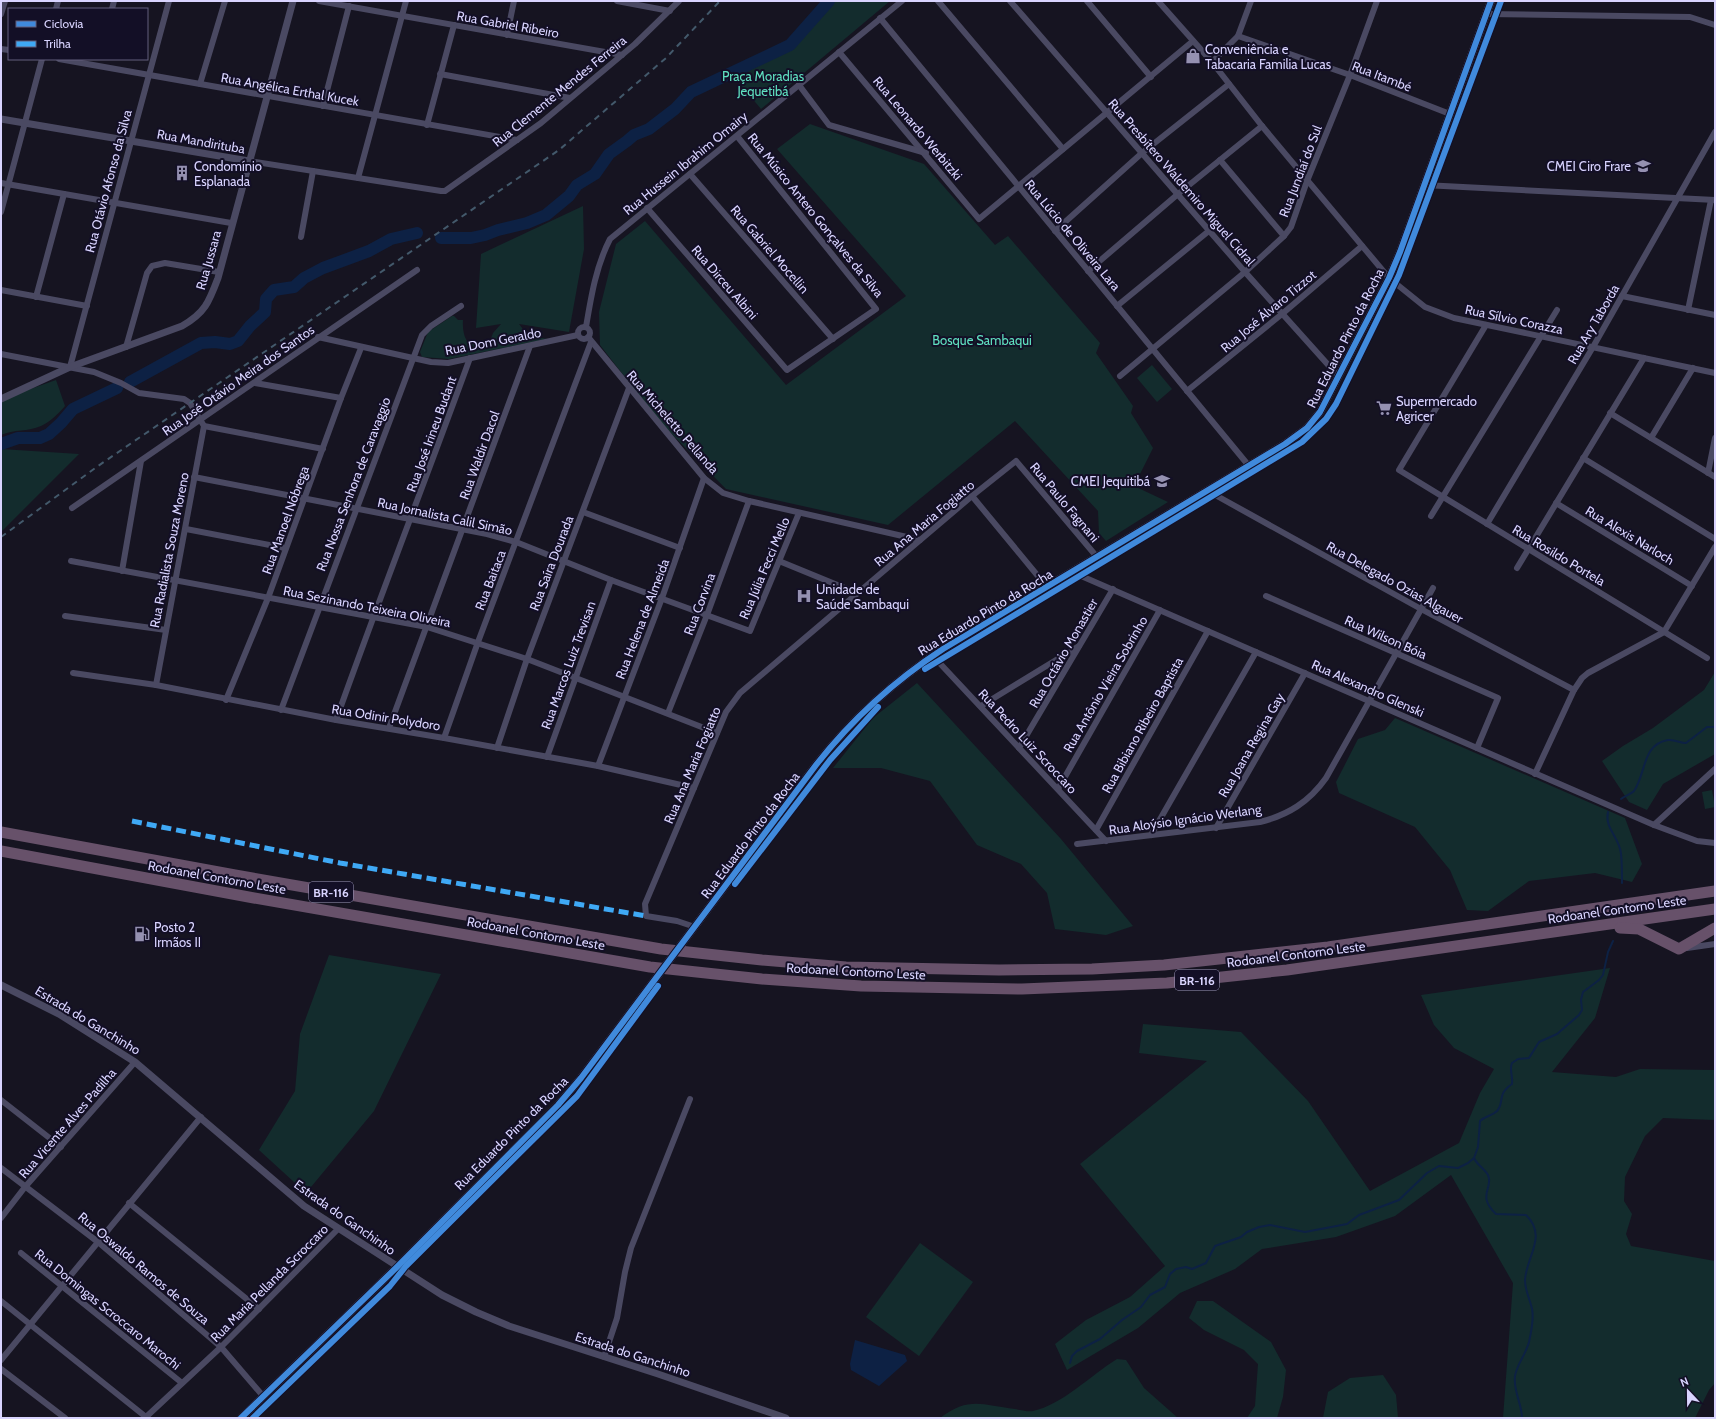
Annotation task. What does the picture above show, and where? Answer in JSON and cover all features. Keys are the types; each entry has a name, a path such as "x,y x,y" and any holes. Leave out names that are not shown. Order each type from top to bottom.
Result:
{"highway":[{"name":"Rodoanel Contorno Leste","path":"1,832 235,875 661,948 795,964 846,967 993,970 1127,967 1328,947 1715,891"},
{"name":"Rodoanel Contorno Leste","path":"1,851 254,898 650,967 801,983 861,986 982,989 1126,985 1286,970 1715,909"},
{"path":"1583,928 1633,928 1644,931 1679,949 1715,928"}],"main road":[{"name":"Rua Eduardo Pinto da Rocha","path":"241,1418 397,1267 568,1093 836,741 876,700 933,656 1286,444 1307,428 1320,412 1389,278 1491,1"}],"street":[{"path":"1,14 5,1"},
{"name":"Rua Otávio Afonso da Silva","path":"70,367 168,1"},
{"path":"200,84 225,1"},
{"name":"Rua Jussara","path":"1,399 70,367 182,326 195,318 206,308 219,272 231,223 250,161 293,1"},
{"name":"Rua Gabriel Ribeiro","path":"319,1 402,15 507,36 622,55"},
{"path":"358,178 406,1"},
{"path":"507,36 514,1"},
{"path":"617,1 670,11"},
{"name":"Rua Clemente Mendes Ferreira","path":"445,190 517,140 570,98 622,55 679,1"},
{"name":"Rua Hussein Ibrahim Omairy","path":"586,327 593,287 602,254 610,239 902,1"},
{"path":"938,1 1063,149"},
{"name":"Rua Presbítero Waldemiro Miguel Cidral","path":"1010,1 1245,272 1339,377"},
{"path":"1087,1 1151,76"},
{"name":"Rua Sílvio Corazza","path":"1158,1 1212,62 1307,181 1389,278 1418,303 1431,311 1446,316 1715,373"},
{"path":"1212,62 1238,36 1251,1"},
{"name":"Rua Jundiaí do Sul","path":"1120,376 1245,272 1284,236 1291,227 1307,181 1350,75 1377,1"},
{"path":"323,106 349,6"},
{"path":"1486,14 1690,17 1715,25"},
{"name":"Rua Lúcio de Oliveira Lara","path":"880,18 1249,466"},
{"path":"427,126 454,25"},
{"name":"Rua Itambé","path":"1238,36 1350,75 1450,114"},
{"path":"1020,188 1063,149 1193,41"},
{"name":"Rua Leonardo Werbitzki","path":"839,52 926,153 980,219 1020,188"},
{"path":"1,212 42,60"},
{"name":"Rua Angélica Erthal Kucek","path":"64,60 427,126 517,140"},
{"path":"97,66 98,60"},
{"path":"440,74 570,98"},
{"path":"1055,231 1142,153 1229,84"},
{"path":"799,85 829,125 926,153"},
{"name":"Rua Mandirituba","path":"1,119 441,192 445,190"},
{"path":"1088,271 1178,194 1262,126"},
{"name":"Rua Ary Taborda","path":"1487,524 1593,347 1715,132"},
{"name":"Rua Músico Antero Gonçalves da Silva","path":"738,136 876,309 834,339"},
{"path":"1220,160 1284,236"},
{"path":"301,237 313,171"},
{"name":"Rua Gabriel Mocellin","path":"690,174 834,339"},
{"path":"1,183 231,223"},
{"path":"1424,185 1713,200 1688,310"},
{"path":"36,297 64,194"},
{"name":"Rua Dirceu Albini","path":"647,208 787,370 834,339"},
{"path":"1117,306 1210,230"},
{"name":"Rua José Álvaro Tizzot","path":"1187,391 1282,314 1362,246"},
{"path":"126,347 147,273 152,266 165,263 219,272"},
{"name":"Rua José Otávio Meira dos Santos","path":"72,508 141,461 202,423 318,337 416,270"},
{"path":"1,290 87,306"},
{"path":"1622,296 1715,315"},
{"name":"Rua Nossa Senhora de Caravaggio","path":"281,710 318,607 412,358 426,330 461,306"},
{"path":"1431,516 1557,310"},
{"name":"Rua Rosildo Portela","path":"1486,325 1399,470 1707,658"},
{"path":"586,327 590,332 589,340 578,335 579,329 586,327"},
{"name":"Rua Dom Geraldo","path":"318,337 361,348 431,362 448,362 578,335"},
{"name":"Rua Micheletto Pellanda","path":"589,340 704,478 723,493 749,502 920,540"},
{"name":"Rua Baitaca","path":"444,738 589,340"},
{"name":"Rua Waldir Dacol","path":"389,728 464,529 530,346"},
{"name":"Rua Manoel Nóbrega","path":"226,700 268,598 285,548 361,348"},
{"path":"1,354 70,367 107,377 139,393 184,399 190,403 202,423 323,449"},
{"name":"Rua José Irineu Budant","path":"336,720 372,617 411,519 470,358"},
{"path":"1517,568 1644,358"},
{"path":"1651,438 1693,368"},
{"path":"255,383 341,398"},
{"name":"Rua Saíra Dourada","path":"497,748 563,560 583,512 629,388"},
{"path":"1610,414 1715,477"},
{"name":"Rua Radialista Souza Moreno","path":"156,685 186,529 202,423"},
{"path":"1708,473 1715,438"},
{"path":"1583,458 1715,539"},
{"path":"122,571 141,461"},
{"name":"Rua Ana Maria Fogiatto","path":"695,927 677,921 646,916 647,898 730,705 740,693 857,593 1016,461"},
{"name":"Rua Paulo Fagnani","path":"1016,461 1097,557"},
{"name":"Rua Jornalista Calil Simão","path":"194,477 464,529 516,542 611,580 750,631"},
{"name":"Rua Helena de Almeida","path":"598,766 662,598 704,478"},
{"name":"Rua Delegado Ozias Algauer","path":"1208,491 1421,609 1574,690"},
{"path":"972,496 1047,587"},
{"name":"Rua Corvina","path":"668,713 707,615 749,502"},
{"name":"Rua Alexis Narloch","path":"1556,503 1692,586"},
{"path":"583,512 680,548"},
{"name":"Rua Júlia Fecci Mello","path":"750,631 799,513"},
{"path":"186,529 285,548"},
{"path":"1535,774 1574,690 1582,678 1588,673 1664,632 1715,547"},
{"name":"Rua Sezinando Teixeira Oliveira","path":"71,561 427,627 478,642 527,659 717,733"},
{"path":"779,561 857,593"},
{"name":"Rua Alexandro Glenski","path":"1072,572 1654,826 1697,841 1715,843"},
{"name":"Rua Marcos Luiz Trevisan","path":"547,757 611,580"},
{"name":"Rua Aloýsio Ignácio Werlang","path":"1077,844 1216,828 1268,820 1287,813 1306,802 1326,778 1433,588"},
{"name":"Rua Octávio Monastier","path":"1019,748 1113,589"},
{"name":"Rua Wilson Bóia","path":"1266,596 1498,698 1477,748"},
{"name":"Rua Antônio Vieira Sobrinho","path":"1058,789 1160,610"},
{"path":"65,616 166,630"},
{"name":"Rua Bibiano Ribeiro Baptista","path":"1096,830 1208,631"},
{"path":"980,706 1080,645"},
{"path":"1151,835 1256,652"},
{"name":"Rua Pedro Luiz Scroccaro","path":"933,656 1106,841"},
{"name":"Rua Odinir Polydoro","path":"73,673 156,685 226,700 598,766 694,788"},
{"name":"Rua Joana Regina Gay","path":"1216,828 1305,673"},
{"path":"1654,826 1715,769"},
{"path":"1679,949 1715,944"},
{"name":"Estrada do Ganchinho","path":"1,985 59,1014 135,1062 292,1196 338,1229 442,1295 492,1319 786,1418"},
{"name":"Rua Vicente Alves Padilha","path":"1,1218 60,1147 135,1062"},
{"path":"604,1357 617,1318 631,1248 690,1099"},
{"path":"1,1100 60,1147"},
{"path":"1,1360 129,1202 201,1117"},
{"name":"Rua Oswaldo Ramos de Souza","path":"1,1168 98,1242 221,1347 263,1396"},
{"path":"129,1202 259,1309"},
{"name":"Rua Maria Pellanda Scroccaro","path":"146,1417 221,1347 338,1229"},
{"name":"Rua Domingas Scroccaro Marochi","path":"20,1252 182,1383"},
{"path":"1,1302 146,1417"},
{"path":"1,1369 65,1418"}],"green space":[{"name":"Praça Moradias Jequetibá","path":"834,1 890,1 761,109 735,78 792,48"},
{"name":"Bosque Sambaqui","path":"810,124 924,164 995,245 1008,236 1100,343 1096,353 1133,406 1131,413 1153,448 1134,486 1168,502 1106,541 1099,533 1098,511 1015,421 888,525 726,489 659,421 600,345 599,312 616,244 645,221 786,385 906,296 777,149"},
{"path":"583,206 584,249 569,332 519,324 526,333 530,332 533,336 547,339 449,359 422,357 420,352 428,332 452,316 458,320 463,320 464,335 469,343 477,343 482,340 490,341 493,333 501,324 476,328 481,254"},
{"path":"1152,365 1172,389 1157,402 1137,378"},
{"path":"56,380 65,406 60,412 51,420 36,428 1,435 1,403 16,394"},
{"path":"1,449 79,454 1,532"},
{"path":"1715,672 1715,754 1663,784 1647,810 1629,802 1602,761 1653,728 1704,690"},
{"path":"917,683 1061,839 1133,926 1106,935 1055,929 1047,893 1021,864 977,845 930,781 881,768 833,768 873,718"},
{"path":"1395,718 1625,818 1642,864 1632,882 1595,873 1529,881 1488,911 1467,910 1450,870 1415,827 1339,793 1336,782 1358,739 1385,730"},
{"path":"1712,790 1715,807 1705,809 1702,792"},
{"path":"329,955 441,974 374,1111 306,1193 259,1150 295,1091 300,1034"},
{"path":"1610,968 1595,1018 1552,1072 1616,1077 1640,1069 1715,1070 1715,1120 1663,1118 1645,1136 1625,1177 1624,1201 1632,1214 1626,1234 1631,1246 1715,1261 1715,1383 1709,1390 1695,1418 1503,1418 1513,1283 1451,1175 1395,1216 1336,1237 1262,1249 1235,1269 1180,1293 1138,1328 1067,1370 1055,1344 1086,1320 1130,1297 1165,1266 1080,1164 1207,1061 1139,1053 1143,1024 1241,1032 1308,1101 1370,1191 1459,1143 1480,1093 1494,1069 1454,1048 1434,1025 1421,995"},
{"path":"920,1243 973,1282 919,1356 866,1317"},
{"path":"1197,1301 1213,1301 1271,1342 1286,1370 1283,1397 1277,1418 1247,1418 1255,1406 1258,1364 1244,1350 1204,1330 1189,1318"},
{"path":"1117,1359 1126,1360 1144,1388 1178,1418 940,1418 950,1411 968,1404 984,1404 1029,1411 1044,1408 1055,1403 1076,1389"},
{"path":"1383,1375 1396,1395 1398,1418 1323,1418 1328,1392 1350,1378"}],"water":[{"path":"855,1340 905,1355 907,1361 879,1386 851,1370 850,1364"}],"waterway":[{"path":"441,238 471,238 485,235 498,230 527,223 546,215 569,196 577,185 595,174 609,154 634,135 649,129 675,109 691,92 790,45 829,1"},
{"path":"130,382 201,343 215,342 230,344 238,341 250,326 265,312 266,299 274,290 294,287 304,278 323,268 369,251 391,239 417,233"},
{"path":"1,444 18,438 40,438 49,434 73,409 117,388"},
{"path":"1621,799 1634,791 1649,753 1653,747 1668,740 1686,743 1707,727 1715,727"},
{"path":"1608,812 1608,823 1620,848 1622,861 1622,883"},
{"path":"1070,1363 1072,1356 1077,1351 1100,1339 1122,1320 1141,1307 1150,1295 1165,1287 1170,1274 1176,1269 1186,1267 1192,1269 1206,1263 1215,1246 1241,1237 1247,1232 1259,1227 1270,1225 1305,1232 1347,1224 1359,1215 1399,1200 1427,1173 1439,1166 1458,1168 1468,1163 1474,1158 1478,1147 1480,1121 1497,1111 1502,1095 1512,1084 1512,1063 1518,1059 1529,1058 1539,1042 1557,1034 1579,1015 1582,1010 1581,1000 1583,992 1599,980 1603,975 1608,952 1613,941"},
{"path":"1474,1158 1488,1175 1489,1184 1486,1197 1490,1207 1496,1214 1526,1215 1532,1223 1535,1231 1536,1239 1526,1271 1525,1280 1532,1309 1532,1326 1528,1346 1515,1376 1515,1387 1521,1408 1522,1418"}],"railway":[{"path":"1,537 98,466 559,150 666,58 720,1"}],"marked path":[{"path":"132,821 340,863 646,916"}],"cycle path":[{"path":"241,1418 397,1267 558,1105 581,1078 816,765 844,732 875,702 908,674 943,649 1285,444 1307,428 1320,412 1389,278 1400,252 1491,1"},
{"path":"925,669 1302,442 1326,419 1336,404 1399,275 1501,1"},
{"path":"735,884 830,760 878,707"},
{"path":"253,1418 390,1286 406,1266 577,1096 658,986"}],"place":[{"name":"Conveniência e Tabacaria Familia Lucas","path":"1193,56"},
{"name":"CMEI Ciro Frare","path":"1643,166"},
{"name":"Condomínio Esplanada","path":"182,173"},
{"name":"Supermercado Agricer","path":"1384,408"},
{"name":"CMEI Jequitibá","path":"1162,481"},
{"name":"Unidade de Saúde Sambaqui","path":"804,596"},
{"name":"Posto 2 Irmãos II","path":"142,934"}]}
